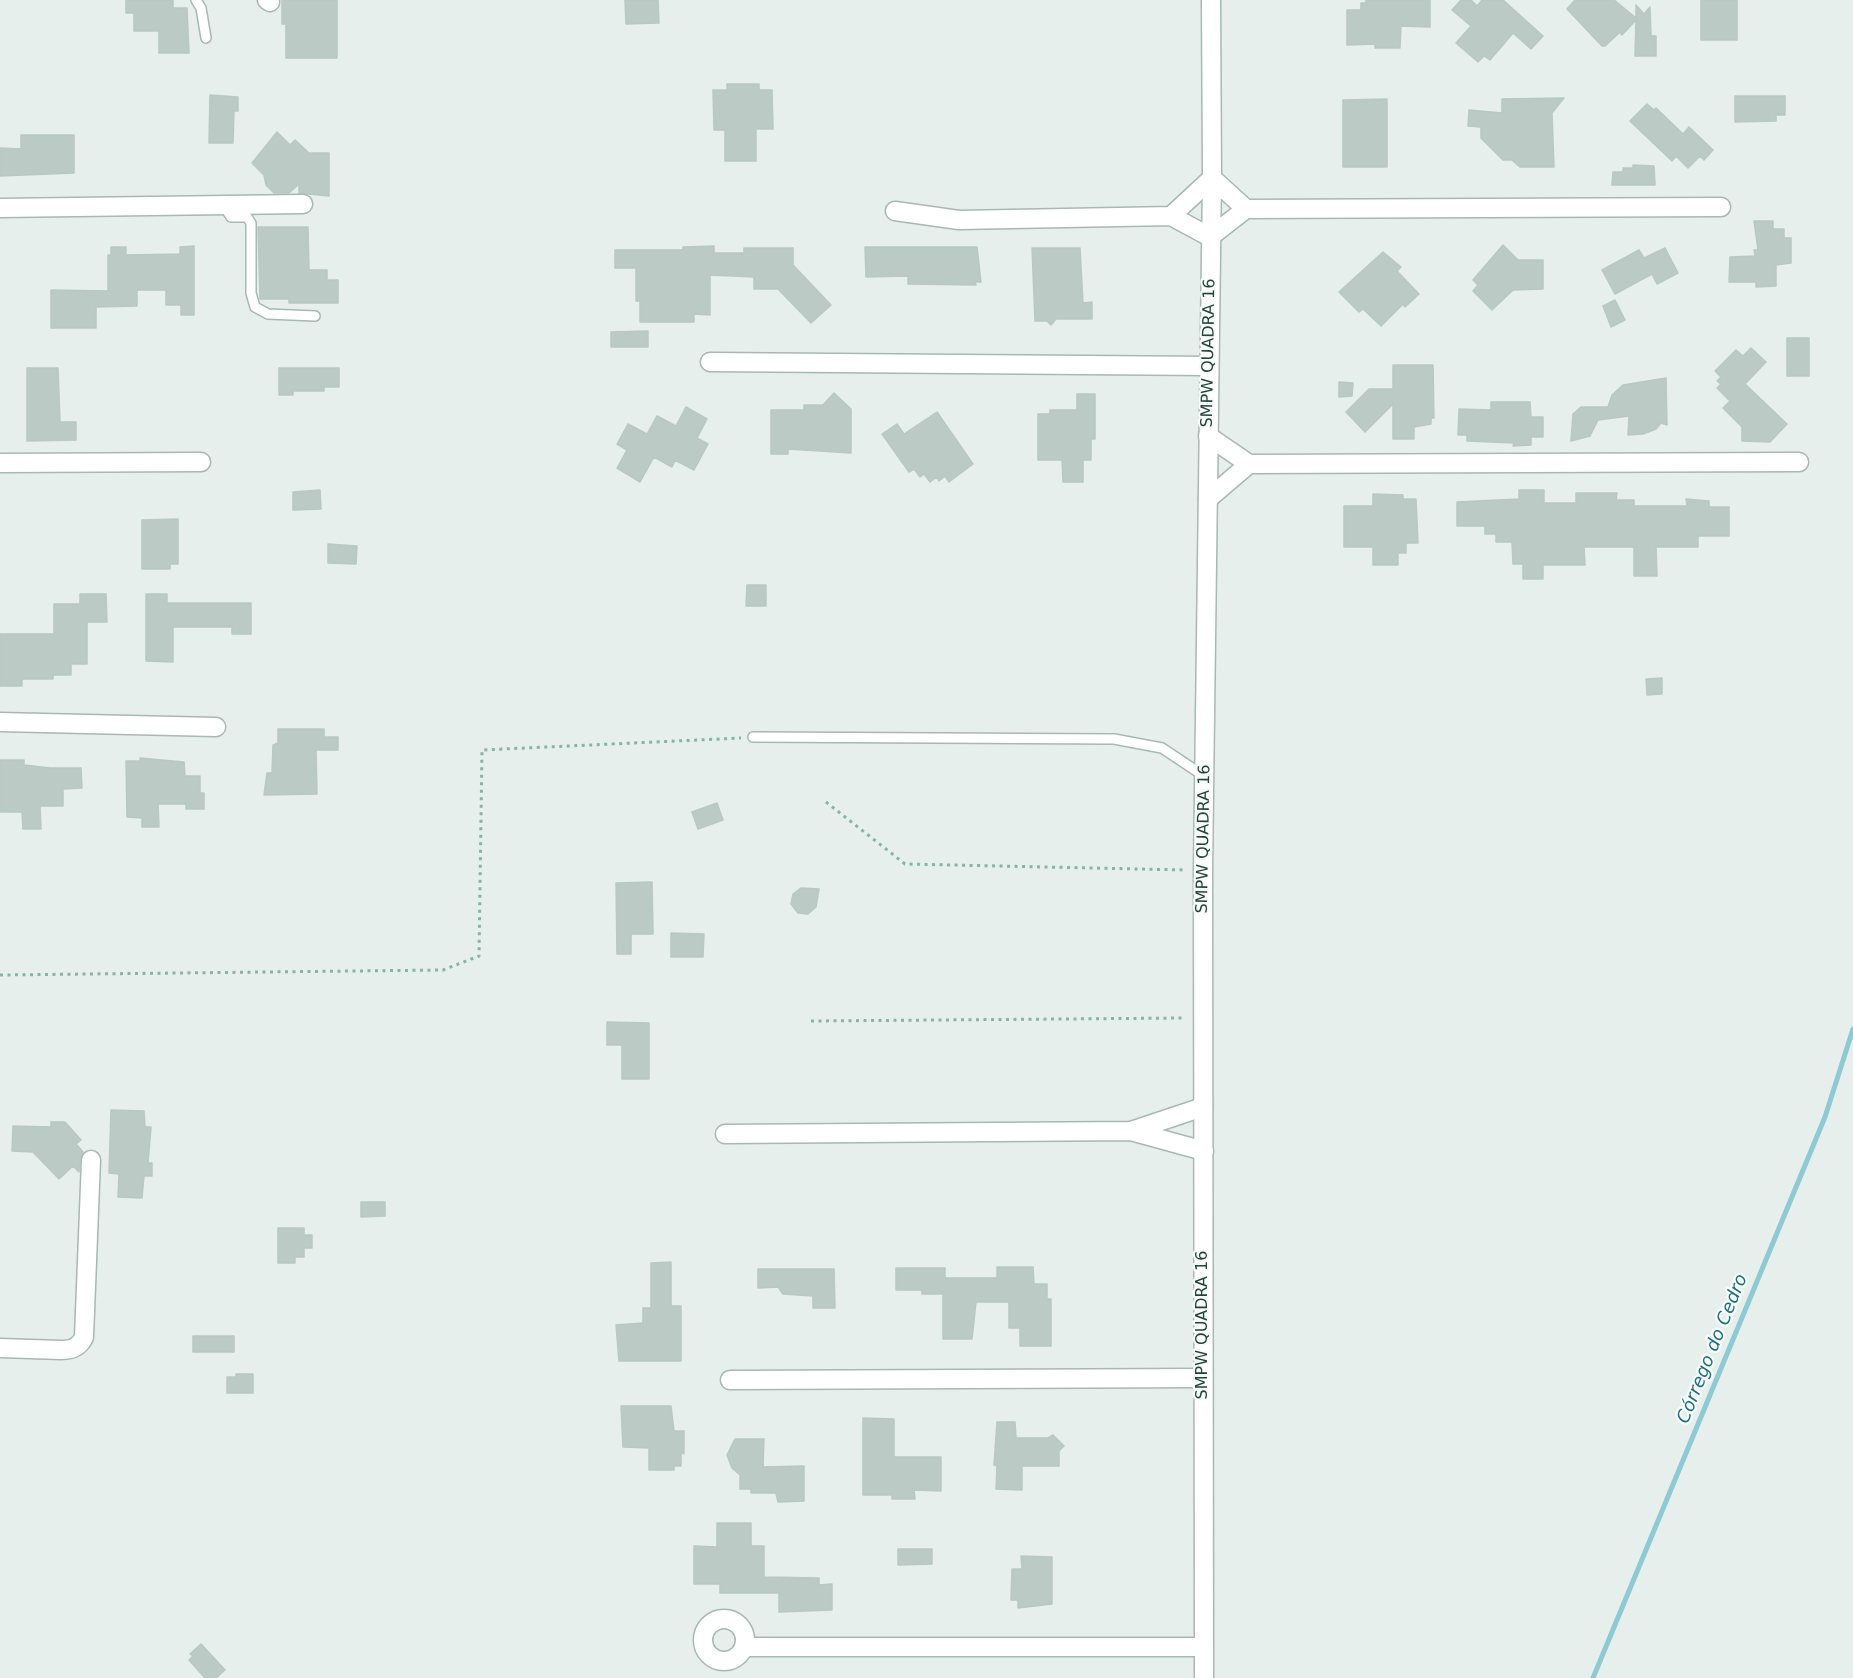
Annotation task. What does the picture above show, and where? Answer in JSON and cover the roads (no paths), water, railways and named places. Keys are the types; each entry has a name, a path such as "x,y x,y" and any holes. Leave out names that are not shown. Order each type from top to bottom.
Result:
{"street":[{"name":"SMPW QUADRA 16","path":"1204,1678 1203,870 1212,178 1211,0"},
{"path":"1171,216 1212,178 1246,209"},
{"path":"0,208 303,204"},
{"path":"895,212 959,220 1171,216 1210,237 1246,209 1721,207"},
{"path":"710,362 1209,366"},
{"path":"1208,436 1249,464 1799,462"},
{"path":"0,463 201,462"},
{"path":"1208,499 1249,464"},
{"path":"0,722 216,727"},
{"path":"1131,1131 1203,1107"},
{"path":"725,1134 1131,1131 1204,1151"},
{"path":"0,1348 70,1350 81,1343 84,1337 91,1160"},
{"path":"730,1380 1203,1378"},
{"path":"744,1647 1203,1647"}],"lane":[{"path":"195,0 201,8 206,38"},
{"path":"224,206 231,217 247,217 251,224 251,293 255,307 268,314 315,316"},
{"path":"753,737 1114,739 1162,748 1204,776"}],"waterway":[{"name":"Córrego do Cedro","path":"1593,1678 1825,1117 1853,1029"}]}
